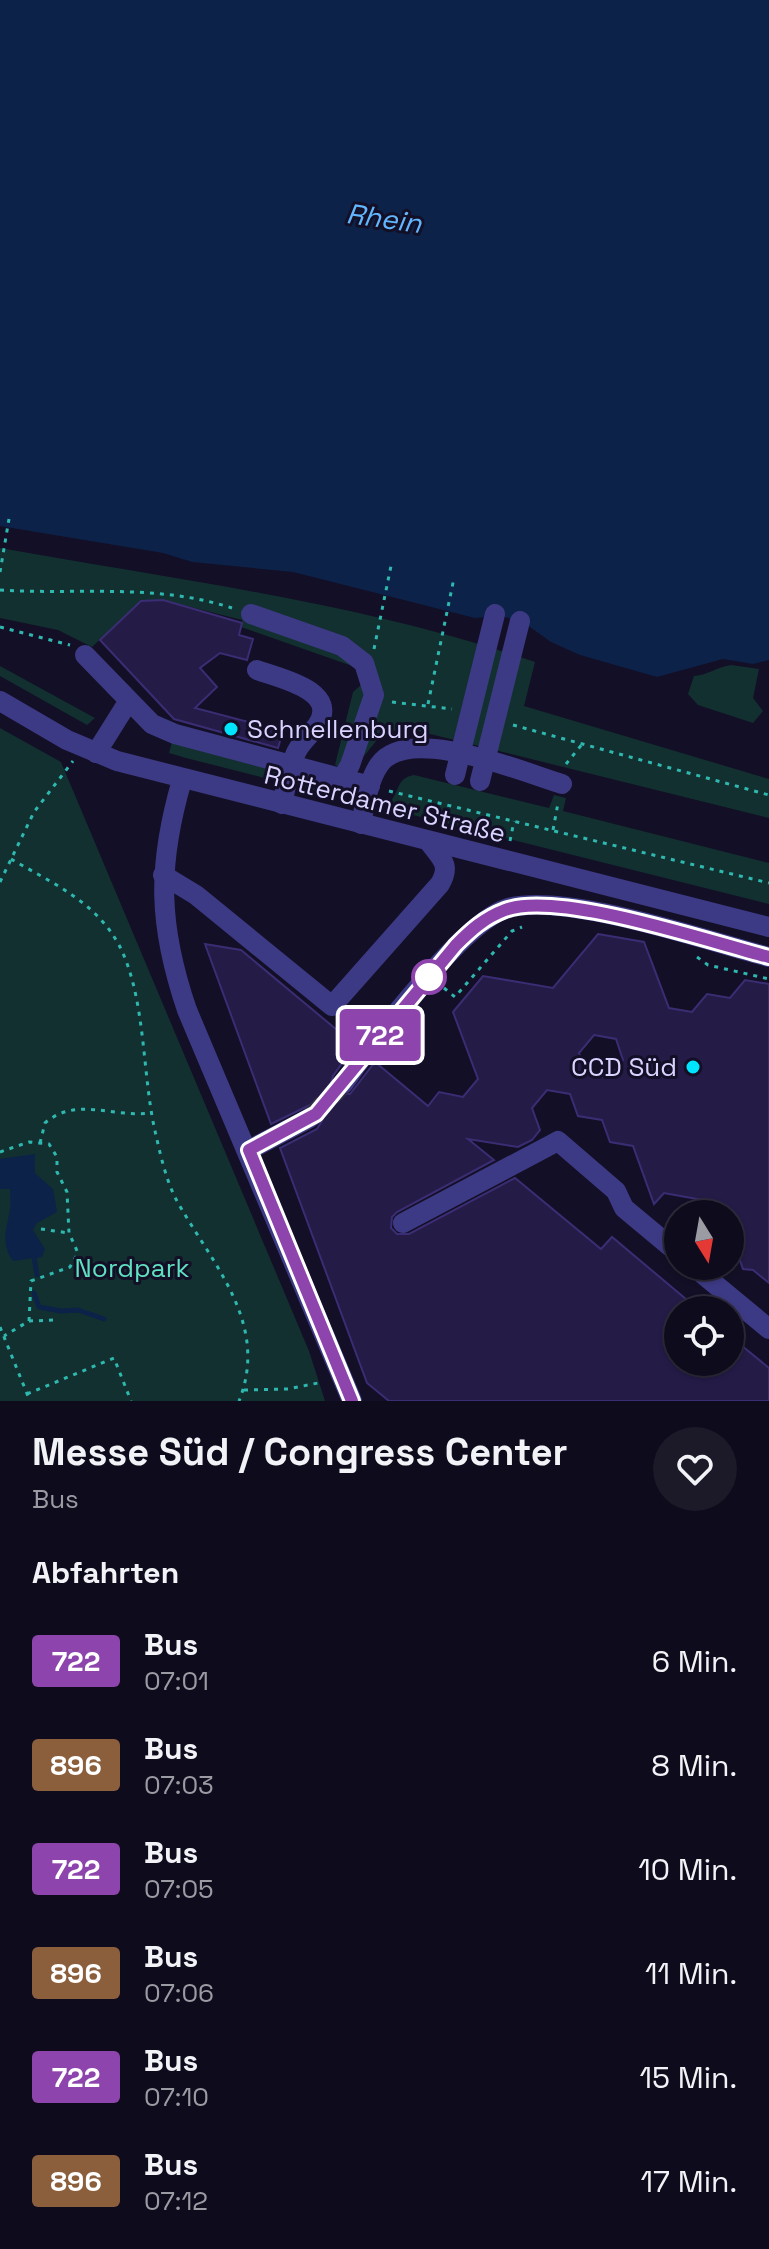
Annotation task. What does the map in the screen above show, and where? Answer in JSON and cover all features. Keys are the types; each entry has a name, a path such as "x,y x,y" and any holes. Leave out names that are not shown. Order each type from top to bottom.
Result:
{"street":[{"path":"251,614 356,654 364,663 372,682 372,703 343,777"},
{"path":"455,775 495,614"},
{"path":"482,771 520,621"},
{"path":"85,655 152,724 175,734 370,786"},
{"path":"257,670 303,687 314,693 319,702 320,722 295,753 282,804"},
{"name":"Rotterdamer Straße","path":"0,701 88,750 182,780 769,927"},
{"path":"88,750 128,702"},
{"path":"361,824 370,786 380,763 406,747 422,746 460,755 482,771 562,784"},
{"path":"182,780 163,875 163,921 173,969 187,1010 249,1150 352,1401"},
{"path":"163,875 230,923 332,1006 440,884 448,871 447,865 429,842"},
{"path":"344,1083 367,1049 456,945 479,922 507,909 538,904 586,910 769,957"},
{"path":"249,1150 310,1118"},
{"path":"403,1223 558,1141 616,1191 624,1208 664,1241"},
{"path":"710,1280 769,1329"}],"path":[{"path":"0,570 9,519"},
{"path":"372,661 391,566"},
{"path":"428,705 454,578"},
{"path":"0,590 157,593 200,598 251,614"},
{"path":"0,627 64,641 85,655"},
{"path":"372,703 428,705 470,714"},
{"path":"495,720 769,795"},
{"path":"0,882 34,812 88,750"},
{"path":"370,786 769,883"},
{"path":"11,859 84,901 119,946 133,989 151,1113 175,1198 235,1294 244,1320 248,1345 239,1401"},
{"path":"455,997 512,931 532,925"},
{"path":"689,952 708,965 769,979"},
{"path":"40,1143 45,1123 68,1108 80,1107 128,1116 151,1113"},
{"path":"0,1152 29,1142 49,1144 57,1157 57,1172 69,1200 69,1233 78,1258 70,1267 36,1277 29,1284 29,1321"},
{"path":"41,1229 69,1233"},
{"path":"4,1336 29,1321 56,1320"},
{"path":"0,1327 30,1401"},
{"path":"1,1352 9,1348"},
{"path":"27,1394 114,1358 131,1401"},
{"path":"243,1390 288,1389 342,1376"}],"green space":[{"path":"0,548 338,608 470,641 535,662 524,706 769,779 769,818 406,728 382,734 350,773 335,765 353,692 361,685 355,667 241,627 242,620 163,600 136,606 92,647 58,630 0,618"},
{"path":"731,665 759,669 753,698 763,711 753,723 698,705 688,694 694,676"},
{"path":"0,666 95,718 87,725 0,676"},
{"name":"Nordpark","path":"0,728 61,762 309,1351 325,1401 0,1401"},
{"path":"173,738 343,783 331,795 186,758 169,753"},
{"path":"414,775 549,808 554,795 566,798 563,811 769,863 769,904 397,811 390,802 401,782"}],"water":[{"name":"Rhein","path":"0,0 769,0 769,660 753,664 723,659 657,677 580,655 551,642 523,622 490,613 488,617 475,618 293,572 192,562 163,553 0,526"},
{"path":"35,1154 35,1173 53,1189 57,1212 37,1223 33,1230 45,1249 42,1257 13,1261 6,1242 10,1189 0,1189 0,1159"}],"building":[{"name":"Schnellenburg","path":"163,600 242,623 239,635 253,639 247,660 220,653 200,668 217,687 195,708 283,731 278,748 174,719 100,640 141,601"},
{"path":"598,934 644,942 669,1008 692,1012 707,994 730,998 745,980 769,984 769,1283 753,1270 744,1269 744,1200 702,1200 664,1193 654,1204 633,1146 610,1142 602,1120 578,1116 570,1094 547,1090 532,1108 540,1130 532,1140 518,1147 468,1139 494,1160 397,1212 392,1217 391,1228 397,1234 409,1234 515,1178 601,1249 612,1237 682,1296 664,1296 664,1376 744,1376 744,1347 769,1368 769,1401 389,1401 367,1383 280,1148 317,1129 323,1119 322,1113 310,1105 271,1124 205,944 241,950 355,1045 333,1076 331,1083 336,1093 350,1094 375,1062 428,1106 439,1092 463,1097 478,1079 453,1012 483,976 553,988","holes":["594,1035 616,1039 623,1060 609,1078 587,1074 579,1053"]}],"waterway":[{"path":"34,1257 37,1275"},
{"path":"34,1293 39,1307 78,1310 104,1319"}],"tunnel":[{"path":"310,1118 344,1083"}],"bus line":[{"name":"722","path":"352,1401 249,1150 316,1114 456,945 479,922 507,909 538,904 560,905 769,957"}],"place":[{"name":"Schnellenburg","path":"231,729"},
{"name":"CCD Süd","path":"693,1067"}]}
